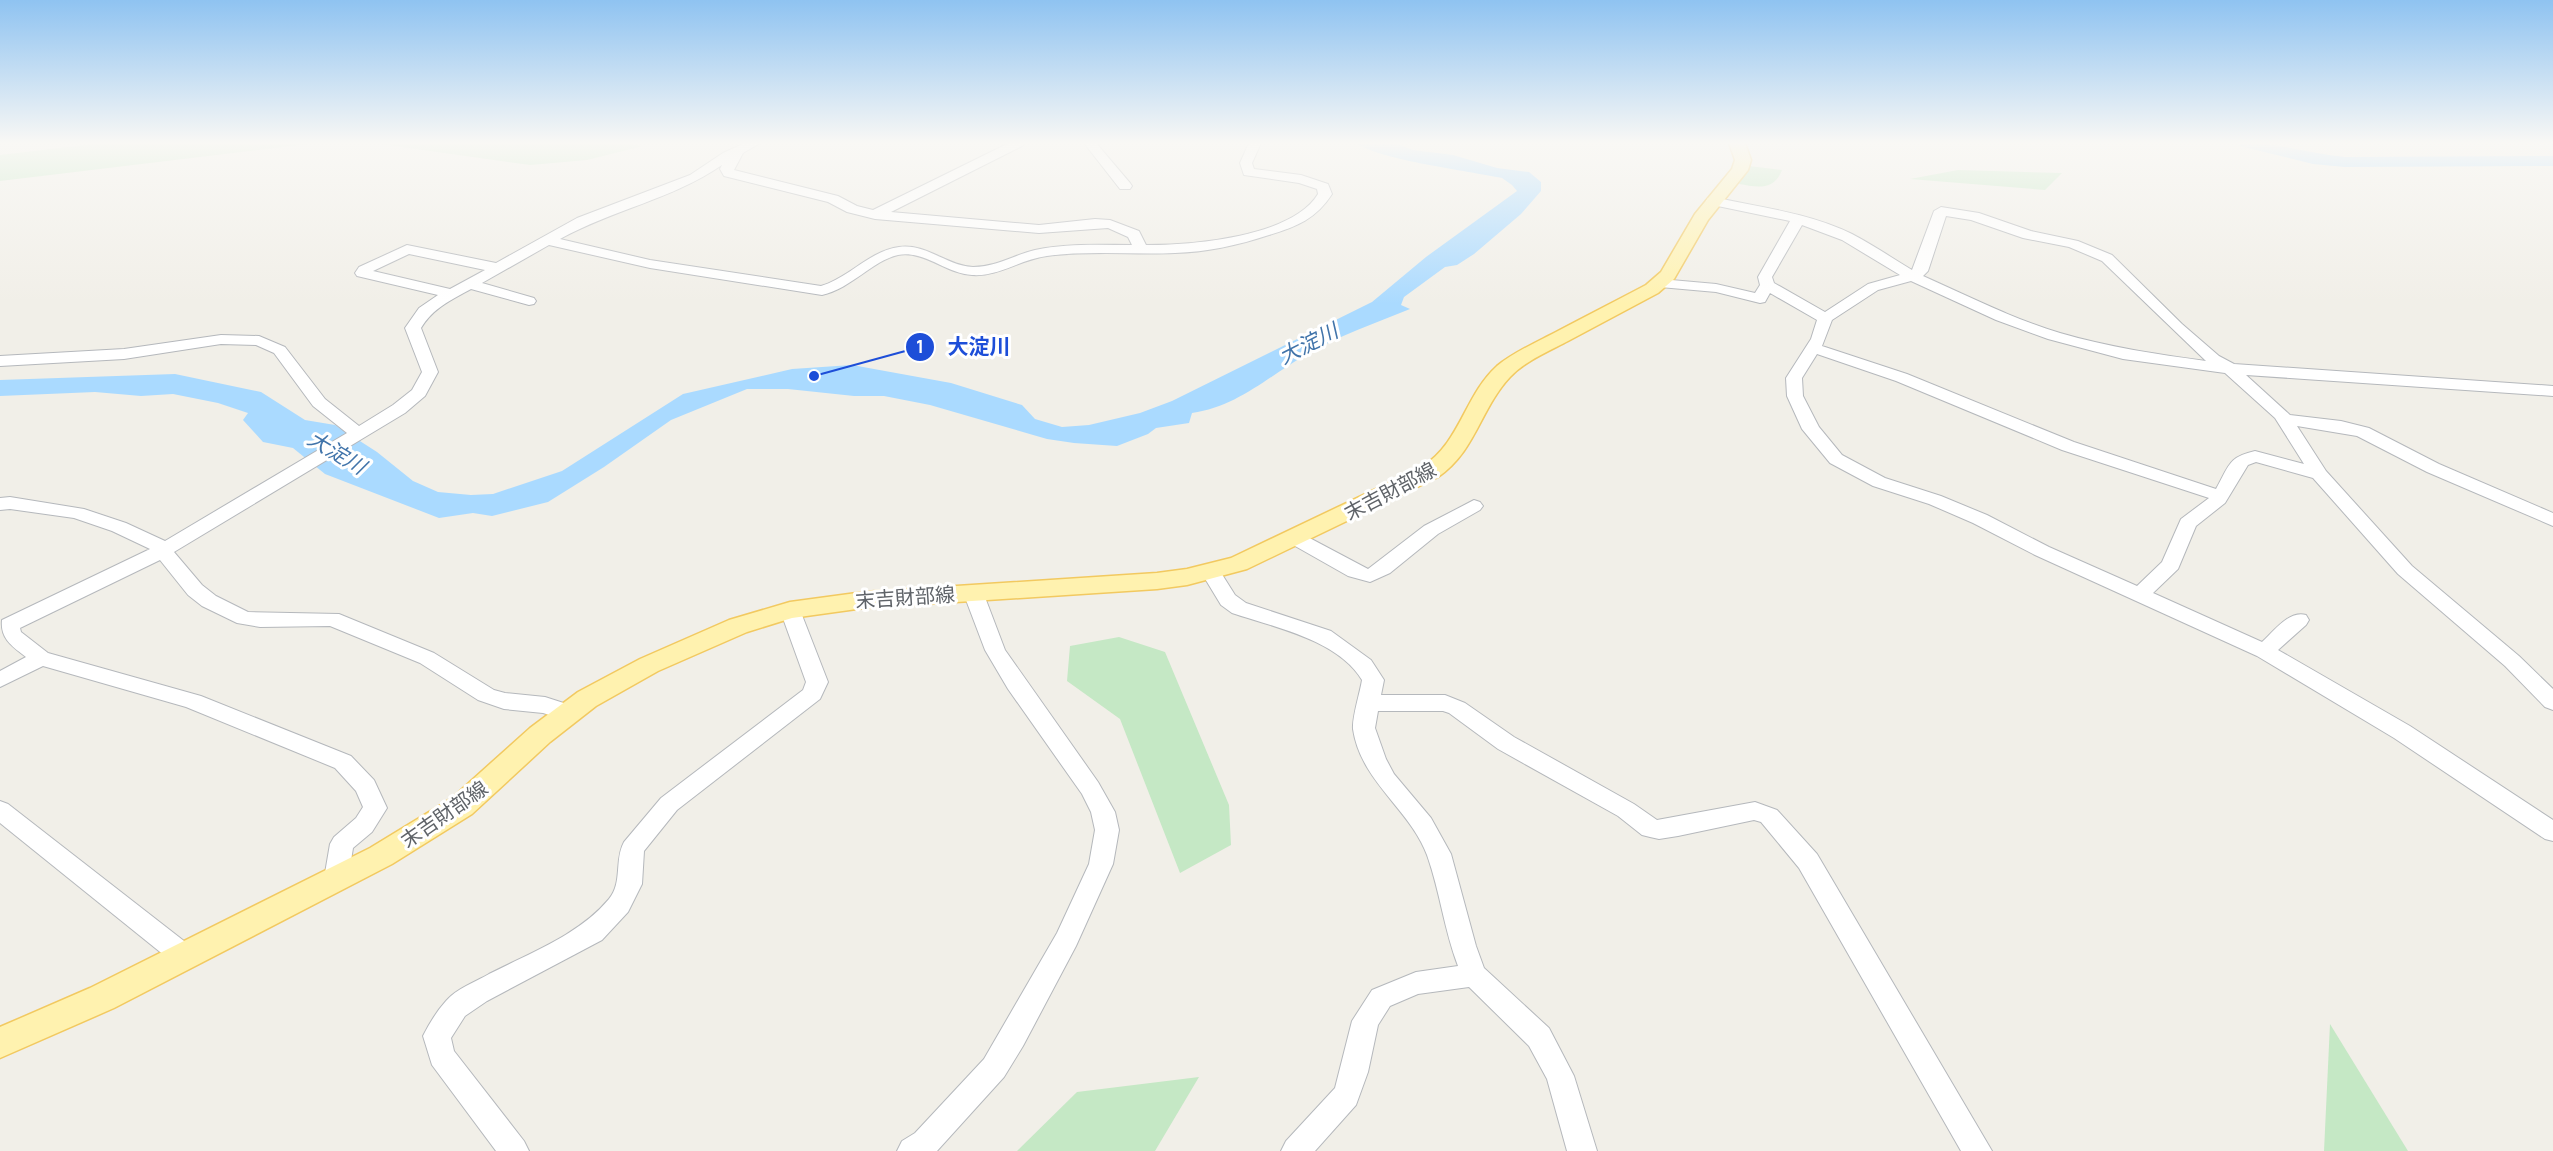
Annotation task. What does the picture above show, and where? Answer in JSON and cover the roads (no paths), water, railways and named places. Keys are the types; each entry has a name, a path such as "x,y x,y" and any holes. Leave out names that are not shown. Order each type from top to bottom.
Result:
{"main road":[{"name":"末吉財部線","path":"0,1043 49,1023 406,842 462,806 568,713 619,680 738,626 790,610 864,600 1157,581 1210,572 1239,564 1409,484 1442,464 1461,442 1485,392 1504,370 1525,356 1660,283 1668,275 1694,228 1717,197"}],"street":[{"path":"336,879 342,844 364,825 375,808 366,786 343,762 193,701 41,658 11,635 4,624 164,550 399,409 419,393 430,372 413,328 424,311 582,221 646,197"},
{"path":"824,197 875,215 1039,229 1081,223 1110,224 1134,234 1140,248"},
{"path":"875,215 911,197"},
{"path":"546,240 650,264 822,291 835,289 888,254 899,251 920,252 958,269 990,272 1026,255 1045,252 1087,248 1177,249 1223,244 1302,220 1319,205 1324,197"},
{"path":"1713,201 1798,219 1847,237 1912,276 2001,317 2053,336 2123,354 2230,369 2553,391"},
{"path":"2553,702 2512,660 2405,570 2319,474 2285,419 2230,369 2213,359 2177,327 2107,258 2073,244 2028,235 1974,216 1941,211 1921,271 1912,276 1873,287 1825,318 1819,339 1794,378 1795,396 1811,429 1836,459 1879,482 1935,500 1980,519 2042,551 2264,651 2402,732 2553,832"},
{"path":"1660,283 1716,288 1760,299 1767,285 1766,277 1798,219"},
{"path":"451,294 362,273 407,249 498,268"},
{"path":"469,284 529,301"},
{"path":"1767,285 1825,318"},
{"path":"0,361 147,352 191,343 216,341 262,342 284,353 306,388 323,409 359,433"},
{"path":"1812,348 1858,360 1936,390 2047,438 2220,496"},
{"path":"2285,419 2341,426 2363,432 2433,468 2553,520"},
{"path":"2140,595 2171,566 2188,523 2220,496 2241,460 2256,456 2319,474"},
{"path":"0,504 10,503 77,513 118,527 164,550 195,590 209,601 243,618 260,621 332,619 426,658 486,695 504,701 545,705 568,713"},
{"path":"1295,538 1355,572 1370,576 1383,569 1431,530 1474,506"},
{"path":"1210,572 1228,600 1239,608 1324,636 1364,665 1372,680 1364,728 1375,759 1386,780 1423,825 1439,854 1463,946 1474,975 1539,1037 1560,1076 1582,1151"},
{"path":"912,1151 926,1143 994,1068 1067,939 1101,864 1107,831 1103,812 1090,788 1016,684 995,650 973,592"},
{"path":"514,1151 442,1056 437,1036 456,1008 478,993 593,932 620,905 630,884 632,849 669,804 812,694 817,682 790,610"},
{"path":"2264,651 2299,620"},
{"path":"0,680 41,658"},
{"path":"1368,703 1445,703 1457,708 1506,743 1626,810 1650,828 1659,830 1678,827 1755,811 1768,816 1808,861 1830,896 1974,1150"},
{"path":"0,810 184,956"},
{"path":"1296,1151 1346,1096 1365,1021 1381,998 1416,983 1474,975"}],"water":[{"path":"1509,197 1536,197 1521,214 1474,254 1457,265 1445,267 1404,297 1401,305 1410,309 1319,347 1252,390 1224,404 1192,413 1189,423 1156,428 1148,434 1117,446 1047,439 930,405 884,396 854,396 788,389 747,389 671,420 604,467 548,502 492,516 473,513 439,518 325,474 293,448 263,442 243,420 248,413 218,403 173,394 141,396 95,392 0,396 0,380 175,374 261,392 305,420 335,425 377,452 413,481 438,492 493,494 562,471 683,394 792,369 852,365 951,383 1022,405 1035,419 1062,427 1089,425 1140,413 1172,401 1372,302 1426,257"}],"place":[{"name":"大淀川","path":"814,376"}]}
